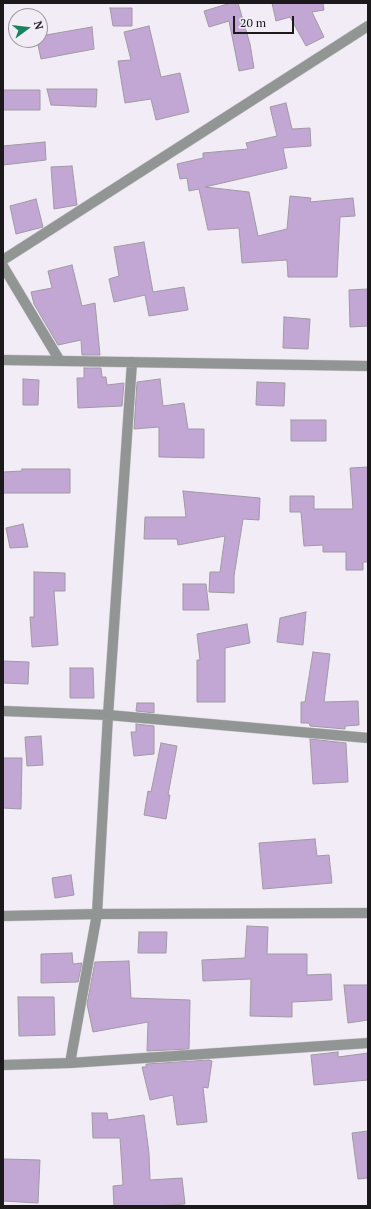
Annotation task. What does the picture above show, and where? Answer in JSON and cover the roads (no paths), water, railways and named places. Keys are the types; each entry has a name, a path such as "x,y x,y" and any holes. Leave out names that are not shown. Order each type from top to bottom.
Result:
{"street":[{"path":"3,260 368,26"},
{"path":"3,266 60,361"},
{"path":"3,360 368,366"},
{"path":"70,1062 97,914 108,715 132,362"},
{"path":"3,711 108,715 368,738"},
{"path":"3,916 97,914 368,913"},
{"path":"3,1065 368,1043"}]}
